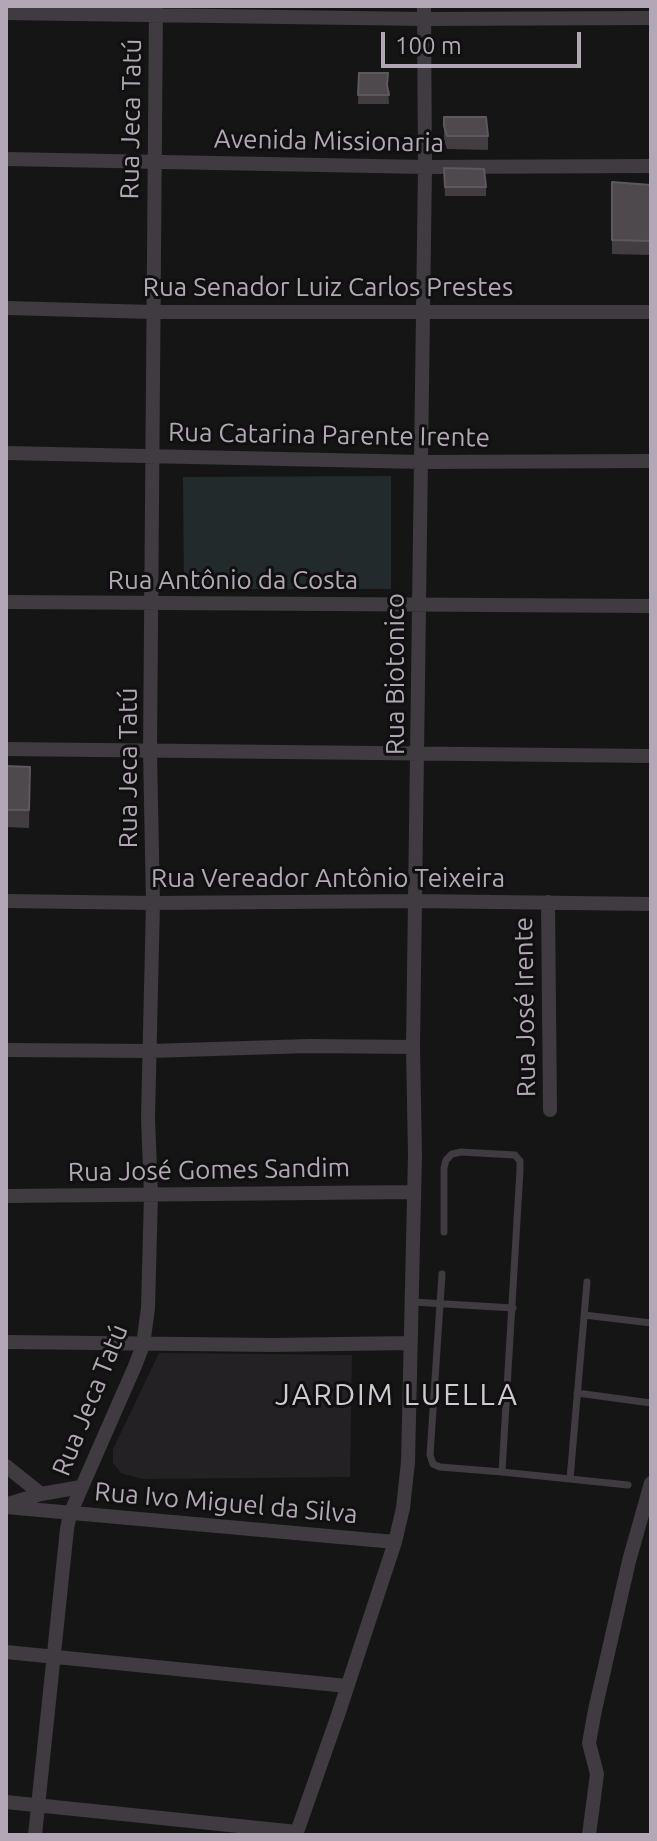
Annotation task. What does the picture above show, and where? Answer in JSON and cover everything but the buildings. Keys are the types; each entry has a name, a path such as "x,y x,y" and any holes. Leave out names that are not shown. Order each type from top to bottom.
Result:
{"street":[{"name":"Rua Jeca Tatú","path":"35,1835 70,1514 143,1345 148,1308 153,903 150,752 156,11"},
{"name":"Rua Biotonico","path":"296,1834 395,1542 403,1508 408,1462 415,1155 413,1047 422,462 424,12"},
{"path":"6,13 550,12 651,18"},
{"name":"Avenida Missionaria","path":"6,159 425,167 651,166"},
{"name":"Rua Senador Luiz Carlos Prestes","path":"6,308 154,312 651,312"},
{"name":"Rua Catarina Parente Irente","path":"6,453 422,462 651,461"},
{"name":"Rua Antônio da Costa","path":"6,602 651,606"},
{"path":"6,749 651,756"},
{"name":"Rua Vereador Antônio Teixeira","path":"6,901 651,904"},
{"name":"Rua José Irente","path":"548,902 550,1110"},
{"path":"6,1050 413,1047"},
{"name":"Rua José Gomes Sandim","path":"6,1196 413,1192"},
{"path":"6,1342 143,1345 410,1343"},
{"path":"6,1466 41,1494"},
{"path":"589,1835 597,1774 589,1743 625,1576 651,1483"},
{"path":"6,1506 41,1494 81,1487"},
{"name":"Rua Ivo Miguel da Silva","path":"6,1506 395,1542"},
{"path":"6,1652 347,1686"},
{"path":"6,1802 296,1834"}],"lane":[{"path":"444,1232 446,1160 452,1154 461,1152 515,1155 520,1161 520,1170 502,1472"},
{"path":"442,1274 430,1455 433,1464 628,1485"},
{"path":"570,1479 587,1282"},
{"path":"411,1302 513,1308"},
{"path":"584,1315 651,1323"},
{"path":"577,1393 651,1403"}],"shaded area":[{"path":"391,476 391,589 184,589 183,477"},
{"path":"159,1353 352,1355 350,1477 142,1479 121,1473 113,1463 113,1449"}],"district":[{"name":"JARDIM LUELLA","path":"397,1395"}]}
